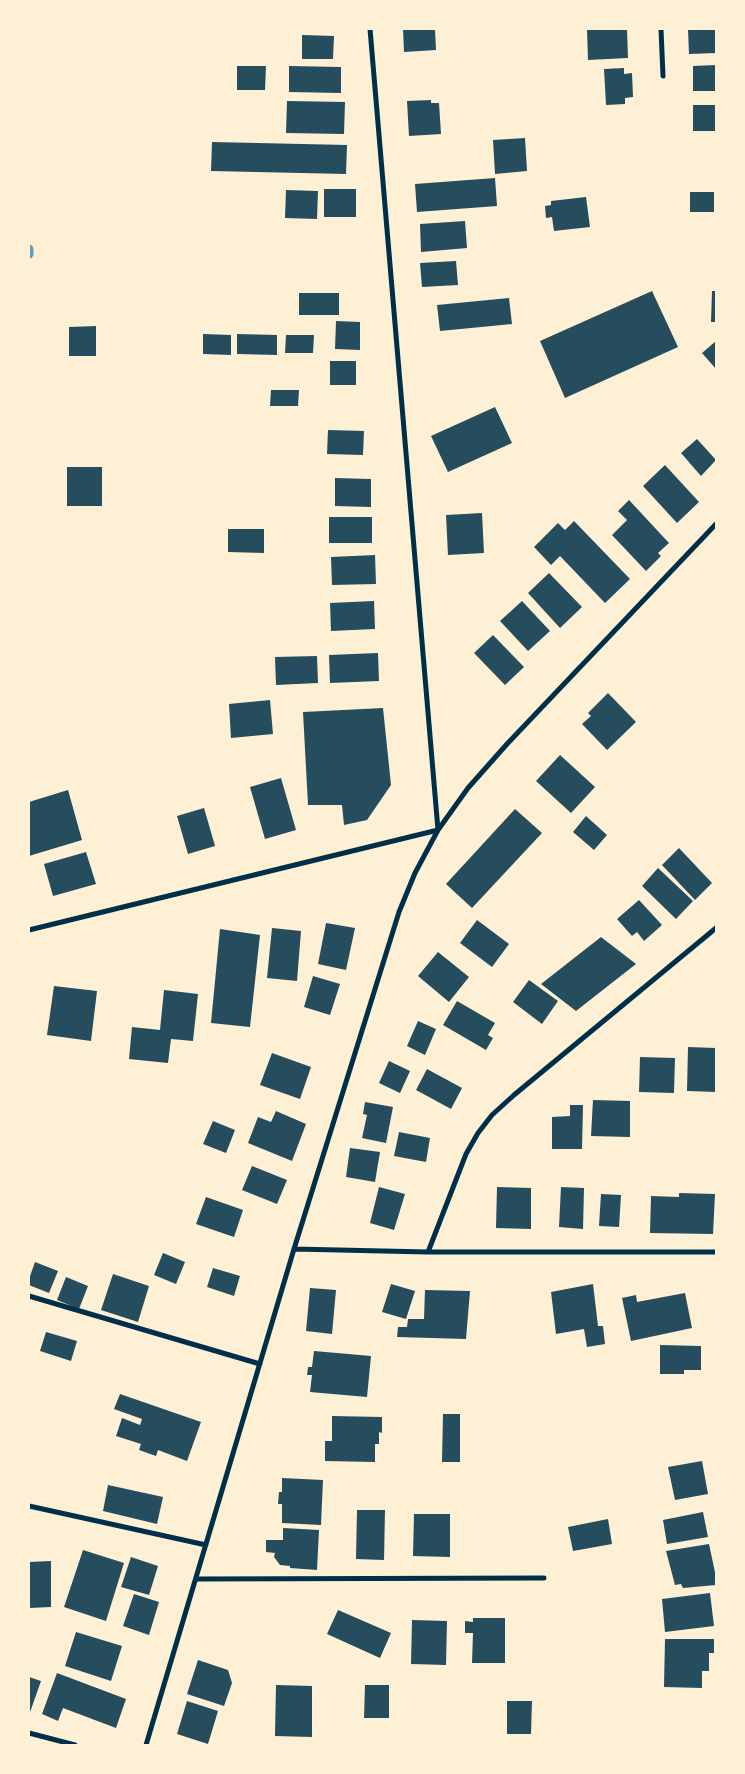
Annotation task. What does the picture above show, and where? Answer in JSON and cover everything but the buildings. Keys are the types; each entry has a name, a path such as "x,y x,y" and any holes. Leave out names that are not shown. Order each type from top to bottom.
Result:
{"street":[{"path":"370,29 438,830"},
{"path":"661,29 663,76"},
{"path":"146,1745 294,1249 399,912 415,873 438,830 468,788 507,744 716,524"},
{"path":"29,930 438,830"},
{"path":"428,1252 466,1154 492,1115 716,928"},
{"path":"294,1249 428,1252 716,1252"},
{"path":"29,1296 260,1364"},
{"path":"29,1506 206,1546"},
{"path":"196,1579 544,1578"},
{"path":"29,1733 75,1745"}],"waterway":[{"path":"29,249 29,254"}]}
